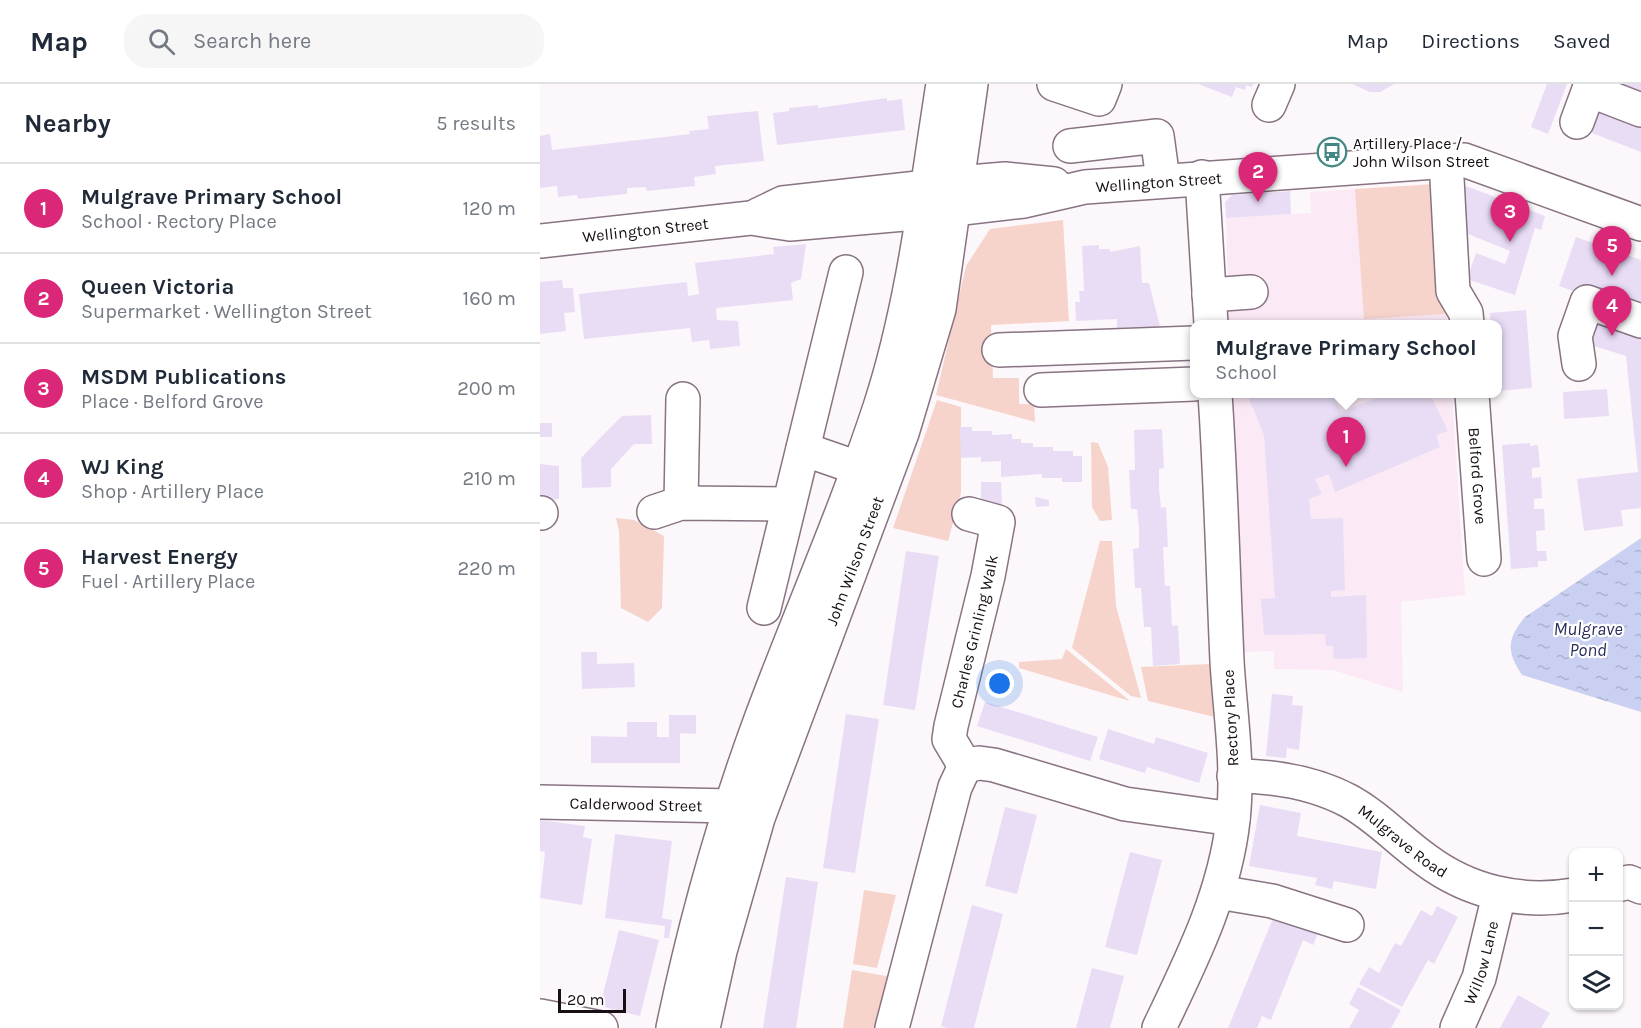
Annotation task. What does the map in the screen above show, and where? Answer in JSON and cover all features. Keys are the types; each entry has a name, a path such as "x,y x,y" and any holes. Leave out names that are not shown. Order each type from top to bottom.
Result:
{"main road":[{"name":"John Wilson Street","path":"673,1028 687,959 732,806 760,722 881,403 911,289 943,84"},
{"name":"John Wilson Street","path":"703,1028 720,951 758,818 906,422 939,309 971,84"},
{"path":"1054,84 1099,99 1105,84"},
{"path":"1577,122 1590,87 1641,110"},
{"path":"1070,146 1157,136 1163,180"},
{"name":"Wellington Street","path":"540,242 751,218 783,202 924,199 956,196 1005,179 1085,186 1446,160 1464,160 1641,224"},
{"path":"1446,160 1453,291 1466,313 1467,320"},
{"path":"1202,177 1210,310 1251,292"},
{"path":"764,608 846,272"},
{"path":"1579,364 1575,336 1587,302 1641,321"},
{"path":"999,350 1190,343"},
{"path":"1041,390 1190,384"},
{"name":"Rectory Place","path":"1159,1028 1196,950 1218,892 1233,819 1234,776 1215,398"},
{"name":"Belford Grove","path":"1472,398 1484,559"},
{"path":"683,399 668,508 789,504"},
{"path":"804,449 858,468"},
{"name":"Charles Grinling Walk","path":"965,766 950,739 951,726 988,576 998,522 969,514"},
{"path":"892,1028 955,787 965,766 979,763 994,765 1125,804 1233,819"},
{"name":"Mulgrave Road","path":"1234,776 1290,780 1319,788 1350,801 1376,818 1427,861 1461,880 1499,895 1546,899 1569,896"},
{"name":"Calderwood Street","path":"540,802 732,806"},
{"path":"1623,884 1629,882 1641,887"},
{"path":"1218,892 1272,901 1347,925"},
{"name":"Willow Lane","path":"1458,1028 1479,978 1499,895"},
{"path":"540,1016 601,1028"}],"shaded area":[{"path":"1436,184 1445,314 1364,319 1355,189"},
{"path":"1438,184 1447,320 1229,320 1226,218 1311,213 1310,192"},
{"path":"1063,220 1069,321 991,325 993,378 1019,378 1019,404 1034,404 1035,422 936,395 966,266 990,229"},
{"path":"1232,398 1452,398 1465,595 1401,602 1403,692 1333,670 1274,669 1274,651 1244,652"},
{"path":"937,400 961,407 961,493 948,541 893,528"},
{"path":"1091,442 1098,443 1108,467 1112,520 1100,521 1092,507"},
{"path":"616,518 634,520 664,536 662,608 648,622 621,608 619,531"},
{"path":"1100,541 1112,541 1116,606 1141,698 1131,696 1072,648"},
{"path":"1066,649 1130,701 1019,668 1019,662 1062,659"},
{"path":"1210,664 1215,717 1148,701 1141,667"},
{"path":"864,890 896,895 877,968 853,964"},
{"path":"852,970 892,977 879,1028 843,1028"}],"water":[{"name":"Mulgrave Pond","path":"1641,538 1641,712 1522,675 1513,659 1511,645 1515,632 1525,617"}],"building":[{"path":"1198,84 1253,84 1252,87 1246,85 1245,90 1236,87 1232,97"},
{"path":"1352,84 1394,84 1380,92 1370,92"},
{"path":"1547,84 1567,84 1548,134 1531,127"},
{"path":"1605,84 1641,84 1641,98"},
{"path":"887,98 887,101 902,99 905,130 777,145 773,113 789,111 789,108 818,105 818,108"},
{"path":"1598,104 1641,120 1641,152 1592,133 1593,128 1589,127"},
{"path":"758,111 764,161 715,166 716,174 694,177 695,186 647,191 646,187 627,188 627,194 578,199 577,195 558,197 557,186 540,188 540,136 550,134 552,150 690,134 689,131 709,129 707,116"},
{"path":"1458,183 1545,216 1541,230 1535,228 1515,295 1467,279 1476,253 1505,264 1510,251 1468,234 1469,256 1459,255"},
{"path":"1290,191 1291,214 1226,218 1225,202 1232,195"},
{"path":"1576,237 1641,260 1641,315 1559,286"},
{"path":"806,244 801,279 791,283 793,300 716,308 717,320 738,321 740,346 710,349 709,340 692,342 690,328 584,339 579,294 687,282 688,296 699,294 695,263 774,254 773,247"},
{"path":"1099,245 1099,249 1110,249 1110,252 1140,246 1142,283 1149,283 1163,338 1134,339 1134,327 1117,328 1117,319 1076,321 1075,302 1080,302 1079,291 1084,291 1082,246"},
{"path":"562,280 563,288 573,288 575,312 564,313 566,331 540,334 540,282"},
{"path":"1526,310 1532,388 1502,391 1502,320 1491,320 1490,313"},
{"path":"1592,311 1641,329 1641,508 1621,510 1623,526 1584,531 1577,479 1638,472 1626,356 1581,342"},
{"path":"1607,389 1609,416 1564,419 1563,392"},
{"path":"1249,398 1334,398 1342,412 1376,398 1432,398 1448,431 1436,435 1440,447 1335,492 1329,474 1315,479 1322,494 1309,499 1311,519 1343,518 1345,590 1331,591 1331,597 1366,595 1367,658 1334,659 1333,646 1326,646 1325,634 1264,635 1261,599 1275,598 1264,435"},
{"path":"651,415 652,444 634,444 611,469 611,487 582,488 581,458 622,416"},
{"path":"540,423 552,423 552,437 540,437"},
{"path":"960,427 972,427 972,431 992,431 992,435 1012,434 1012,439 1021,439 1021,443 1033,443 1033,447 1053,447 1053,451 1073,451 1073,456 1082,456 1082,482 1062,482 1062,478 1042,478 1042,474 1001,477 1001,461 981,462 981,457 961,458"},
{"path":"1162,429 1164,468 1159,469 1159,488 1161,508 1166,507 1168,547 1163,547 1165,586 1170,586 1172,626 1178,625 1180,664 1153,666 1151,627 1144,627 1141,588 1135,588 1133,549 1139,548 1139,529 1137,509 1131,509 1129,470 1135,470 1134,430"},
{"path":"1530,443 1530,446 1538,445 1540,467 1532,468 1532,478 1541,477 1542,498 1534,499 1534,509 1544,509 1545,530 1536,531 1537,551 1546,551 1547,561 1538,561 1538,567 1511,569 1502,445"},
{"path":"540,464 559,466 559,499 540,501"},
{"path":"981,482 1001,482 1002,505 981,500"},
{"path":"1035,497 1049,500 1049,506 1036,507"},
{"path":"906,551 939,556 915,710 883,705"},
{"path":"581,652 597,652 597,664 634,663 635,687 582,689"},
{"path":"1272,694 1293,696 1292,705 1303,706 1299,750 1287,748 1286,758 1266,756"},
{"path":"985,702 1098,737 1090,761 977,726"},
{"path":"846,714 879,719 855,873 823,868"},
{"path":"669,715 696,715 696,734 680,733 680,763 591,763 591,736 627,737 627,722 657,722 657,737 669,737"},
{"path":"1108,729 1154,744 1156,737 1208,753 1199,783 1147,767 1145,773 1099,759"},
{"path":"1260,805 1301,813 1297,836 1382,852 1376,889 1334,881 1332,889 1315,885 1317,878 1249,866"},
{"path":"1005,807 1037,815 1017,894 985,886"},
{"path":"540,820 585,826 583,837 592,839 582,905 540,898 545,852 540,851"},
{"path":"615,834 672,841 662,918 672,920 669,938 664,938 665,926 605,918"},
{"path":"1130,852 1162,860 1137,955 1105,947"},
{"path":"786,877 818,882 796,1028 763,1028"},
{"path":"972,905 1003,914 974,1028 947,1028 941,1026"},
{"path":"1437,906 1458,917 1434,964 1428,960 1402,1007 1359,984 1369,967 1379,973 1395,943 1401,946 1421,910 1432,916"},
{"path":"1276,911 1319,931 1313,945 1303,940 1271,1020 1262,1016 1257,1028 1228,1028"},
{"path":"619,930 659,940 640,1016 600,1006"},
{"path":"1092,968 1124,976 1110,1028 1076,1028"},
{"path":"1358,987 1401,1010 1391,1028 1349,1028 1359,1010 1349,1004"},
{"path":"1518,995 1550,1013 1541,1028 1500,1028"}],"place":[{"name":"Artillery Place / John Wilson Street","path":"1332,152"},
{"name":"Queen Victoria","path":"1258,202"},
{"name":"MSDM Publications","path":"1510,242"},
{"name":"Harvest Energy","path":"1612,276"},
{"name":"WJ King","path":"1612,336"},
{"name":"Mulgrave Primary School","path":"1346,467"}]}
